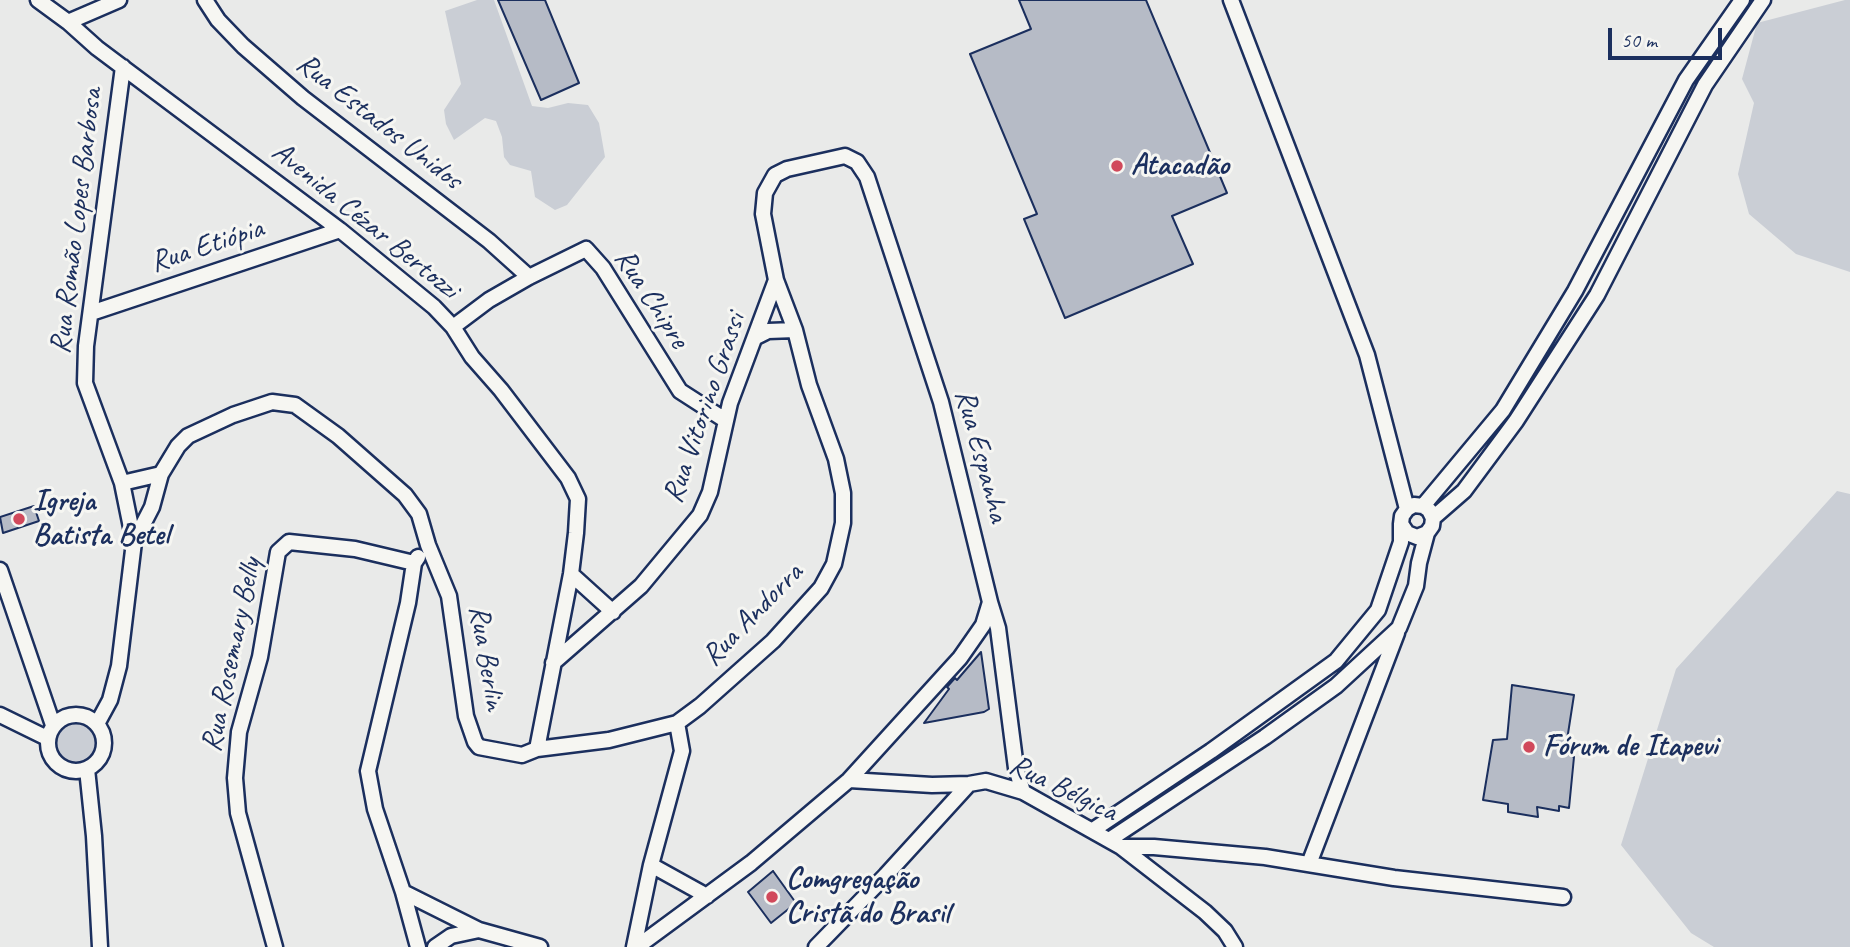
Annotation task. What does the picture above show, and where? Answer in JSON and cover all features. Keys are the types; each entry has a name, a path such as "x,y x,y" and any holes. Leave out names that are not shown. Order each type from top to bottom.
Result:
{"street":[{"name":"Avenida Cézar Bertozzi","path":"38,0 340,230 434,307 453,327 472,357 501,390 568,478 578,499 571,574 537,750"},
{"path":"68,22 119,0"},
{"name":"Rua Estados Unidos","path":"205,0 218,20 243,46 303,98 489,241 529,277"},
{"path":"1231,0 1367,355 1406,509"},
{"path":"1428,512 1503,410 1575,291 1686,80 1742,0"},
{"path":"1428,512 1464,491 1516,421 1590,307 1705,85 1763,0"},
{"name":"Rua Romão Lopes Barbosa","path":"123,67 86,346 85,383 121,483 134,542"},
{"name":"Rua Espanha","path":"804,166 845,156 857,162 867,177 941,402 990,602"},
{"name":"Rua Andorra","path":"677,723 773,641 821,588 834,564 843,523 843,493 836,459 809,385 795,330 776,280 763,214 765,193 775,175 804,166"},
{"name":"Rua Etiópia","path":"91,313 340,230"},
{"name":"Rua Chipre","path":"453,327 489,300 529,277 586,250 603,268 680,391 725,420"},
{"name":"Rua Vitorino Grassi","path":"553,663 613,612 664,560 700,515 710,492 725,420 740,372 756,337 776,280"},
{"path":"756,337 768,331 795,330"},
{"path":"97,724 110,700 119,666 134,542 152,507 161,474 178,446 199,430 233,415 272,402 295,405 365,458 405,495 419,514 428,545 414,563 408,603 368,771 375,809 403,891 418,947"},
{"path":"121,483 161,474"},
{"path":"1093,830 1211,751 1336,661 1378,610 1401,542 1402,516 1406,509 1414,505 1428,512 1432,526 1427,533 1416,586 1308,864"},
{"path":"1401,524 1407,533 1417,537 1427,533"},
{"name":"Rua Rosemary Belly","path":"275,947 238,813 235,778 239,732 260,657 278,552 289,542 355,549 414,563"},
{"name":"Rua Berlin","path":"428,545 449,596 466,716 479,747 522,755 537,750 609,740 677,723"},
{"path":"0,570 50,732 49,753 58,766 72,772 95,764 104,749 104,740 97,724 89,718 70,715 50,732"},
{"path":"571,574 613,612"},
{"path":"636,947 707,896 849,780 960,659 983,625 990,602"},
{"path":"990,602 999,628 1016,768 1023,792"},
{"path":"1235,947 1225,931 1205,912 1115,844 1336,686 1399,628"},
{"path":"0,715 50,732"},
{"path":"636,947 651,865 682,751 677,723"},
{"path":"87,769 94,835 100,947"},
{"name":"Rua Bélgica","path":"849,780 912,785 986,781 1023,792 1115,844 1237,854 1394,878 1563,897"},
{"path":"816,947 969,784"},
{"path":"651,865 707,896"},
{"path":"403,891 479,930 540,947"},
{"path":"435,947 451,936 479,930"}],"shaded area":[{"path":"477,0 494,0 532,106 548,108 568,103 588,105 599,123 605,157 567,205 555,210 535,197 531,171 510,165 504,157 502,137 496,121 485,118 454,140 446,124 444,110 461,84 445,11"},
{"path":"1850,0 1850,272 1796,254 1749,214 1738,174 1754,103 1742,79 1757,23"},
{"path":"1837,491 1850,494 1850,947 1714,947 1691,933 1621,845 1676,669"},
{"path":"76,720 92,727 99,743 92,759 76,766 60,759 53,743 60,727"}],"building":[{"path":"498,0 545,0 579,83 541,100"},
{"name":"Atacadão","path":"1019,0 1146,0 1227,193 1172,216 1193,264 1065,318 1024,219 1037,214 970,54 1031,29"},
{"name":"Igreja Batista Betel","path":"34,506 39,521 3,533 0,517"},
{"path":"981,652 989,709 924,723 949,689 947,687 955,678 957,680"},
{"name":"Fórum de Itapevi","path":"1512,685 1574,695 1565,753 1574,757 1569,808 1559,806 1559,811 1537,807 1538,817 1508,812 1508,804 1483,800 1493,740 1507,739"},
{"name":"Comgregação Cristã do Brasil","path":"773,871 796,903 771,923 748,892"}],"place":[{"name":"Atacadão","path":"1117,166"},
{"name":"Igreja Batista Betel","path":"19,519"},
{"name":"Fórum de Itapevi","path":"1529,747"},
{"name":"Comgregação Cristã do Brasil","path":"772,897"}]}
